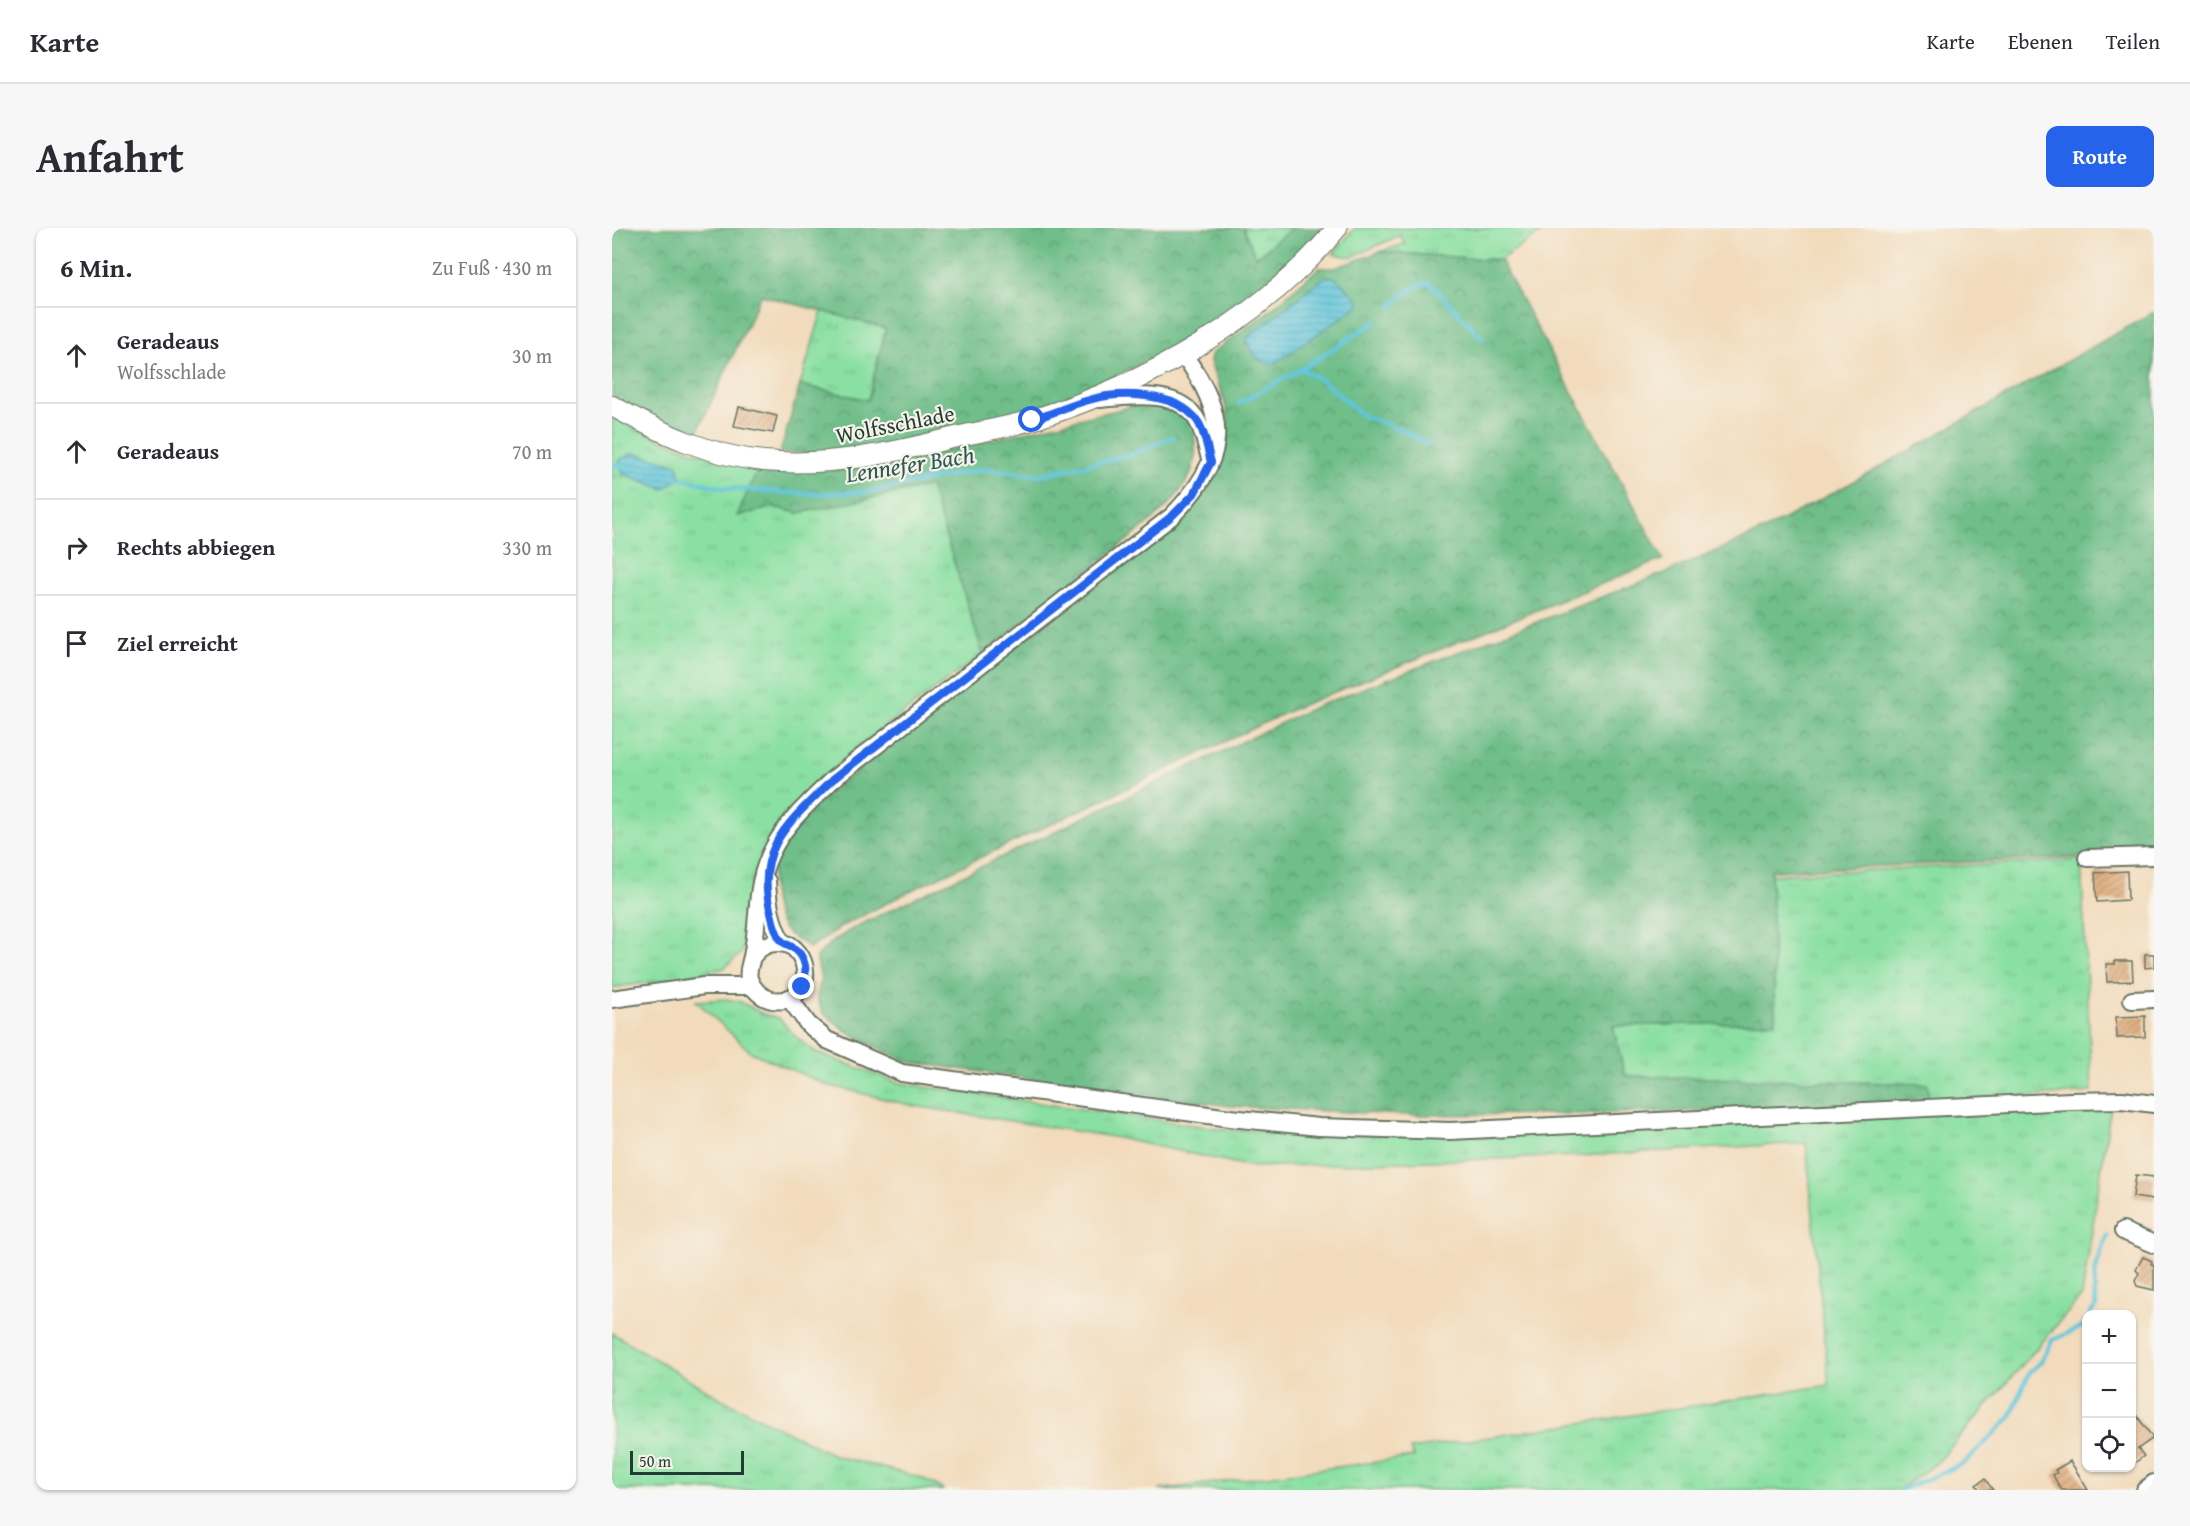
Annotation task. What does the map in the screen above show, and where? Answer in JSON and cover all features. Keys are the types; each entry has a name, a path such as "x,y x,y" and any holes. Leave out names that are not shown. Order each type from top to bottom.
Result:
{"main road":[{"name":"Wolfsschlade","path":"612,406 653,428 708,450 762,461 807,463 883,455 1032,420 1090,400 1139,378 1183,354 1260,303 1285,283 1337,228"}],"street":[{"path":"766,862 768,900 776,932 783,943 797,950 805,963 806,971 802,987 789,998 772,1000 758,993 752,986 750,962 756,902 766,862 790,822 832,780 1172,516 1194,494 1211,462 1216,439 1215,413 1209,394 1183,354"},
{"path":"1090,400 1139,396 1165,399 1181,405 1197,420 1211,462"},
{"path":"2087,858 2154,856"},
{"path":"704,986 750,962 765,945 783,943"},
{"path":"612,999 704,986 752,986"},
{"path":"789,998 808,1024 826,1040 902,1073 1230,1118 1319,1127 1450,1131 2070,1101 2122,1100 2154,1104"},
{"path":"2132,1000 2154,999"},
{"path":"2123,1231 2154,1244"},
{"path":"2145,1490 2154,1483"}],"green space":[{"path":"612,228 1243,228 1256,257 1292,228 1323,228 1280,269 1236,304 1191,335 1144,362 1096,385 990,421 866,449 844,452 780,453 800,385 868,400 886,328 761,295 695,437 655,420 612,396"},
{"path":"1243,228 1292,228 1256,258"},
{"path":"1355,228 1548,228 1500,260 1379,252 1405,244 1400,235 1352,257 1333,254"},
{"path":"1379,252 1500,260 1663,559 1300,706 914,889 844,925 809,948 789,934 779,921 773,901 772,879 775,858 789,834 833,790 1184,516 1210,484 1226,446 1228,418 1210,361 1212,353 1269,311 1319,268 1335,268"},
{"path":"822,311 886,328 868,400 800,385"},
{"path":"2154,312 2154,854 1771,871 1775,1022 1613,1026 1625,1076 1928,1084 1929,1104 1576,1114 1403,1115 1230,1106 908,1062 850,1034 823,1013 817,998 821,978 816,957 833,941 857,926 1317,706 1670,571 1762,531 1866,475"},
{"path":"1146,403 1173,408 1189,422 1193,432 1195,454 1190,475 1185,484 1148,524 983,654 930,486 798,513 774,507 737,516 758,469 843,470 936,453"},
{"path":"612,417 684,448 758,469 738,516 774,507 798,513 931,486 983,654 857,747 784,815 752,879 747,936 741,953 724,968 612,988"},
{"path":"2081,860 2092,1092 1929,1104 1927,1084 1624,1076 1613,1026 1775,1022 1771,875"},
{"path":"727,999 741,1002 763,1014 779,1018 795,1036 815,1052 899,1083 1228,1130 1395,1135 2111,1106 2082,1296 1938,1462 1898,1490 1159,1490 1414,1457 1410,1449 1829,1385 1806,1143 1579,1156 1253,1167 1113,1137 914,1106 827,1085 751,1052 696,1001"},
{"path":"612,1333 720,1398 836,1456 922,1478 944,1490 612,1490"}],"water":[{"path":"1325,277 1334,277 1359,300 1358,306 1272,365 1258,359 1246,342 1248,337"},
{"path":"634,453 678,465 681,477 664,489 623,474 619,460"}],"building":[{"path":"739,407 777,416 773,433 734,426"},
{"path":"2127,871 2128,900 2097,902 2095,873"},
{"path":"2145,954 2154,954 2154,967 2145,968"},
{"path":"2115,961 2132,961 2133,981 2107,982 2106,964 2115,964"},
{"path":"2145,1016 2145,1037 2117,1038 2116,1017"},
{"path":"2136,1175 2154,1177 2154,1200 2133,1197"},
{"path":"2143,1257 2152,1261 2151,1264 2154,1265 2154,1290 2137,1286 2135,1281 2139,1273 2136,1270"},
{"path":"2136,1418 2153,1438 2138,1449 2144,1456 2136,1462"},
{"path":"2070,1461 2088,1490 2062,1490 2059,1486 2053,1475 2057,1473 2055,1470"},
{"path":"1985,1479 1993,1490 1980,1490 1976,1485"}],"waterway":[{"name":"Lennefer Bach","path":"1391,307 1414,288 1430,283 1483,339"},
{"name":"Lennefer Bach","path":"1239,403 1301,369 1375,322"},
{"name":"Lennefer Bach","path":"1301,369 1323,381 1363,416 1403,430 1429,445"},
{"name":"Lennefer Bach","path":"676,477 723,488 809,494 866,492 983,469 1040,475 1130,455 1173,437"},
{"name":"Lennefer Bach","path":"612,464 624,467"},
{"path":"2093,1310 2096,1306 2094,1287 2096,1269 2107,1235"},
{"path":"1901,1490 1963,1464 2010,1418 2029,1373 2042,1361 2052,1340 2082,1327"}],"route":[{"path":"802,987 805,980 805,963 797,950 783,943 776,932 768,900 766,862 790,822 832,780 1172,516 1194,494 1211,462 1197,420 1181,405 1165,399 1139,396 1090,400 1032,420"}]}
